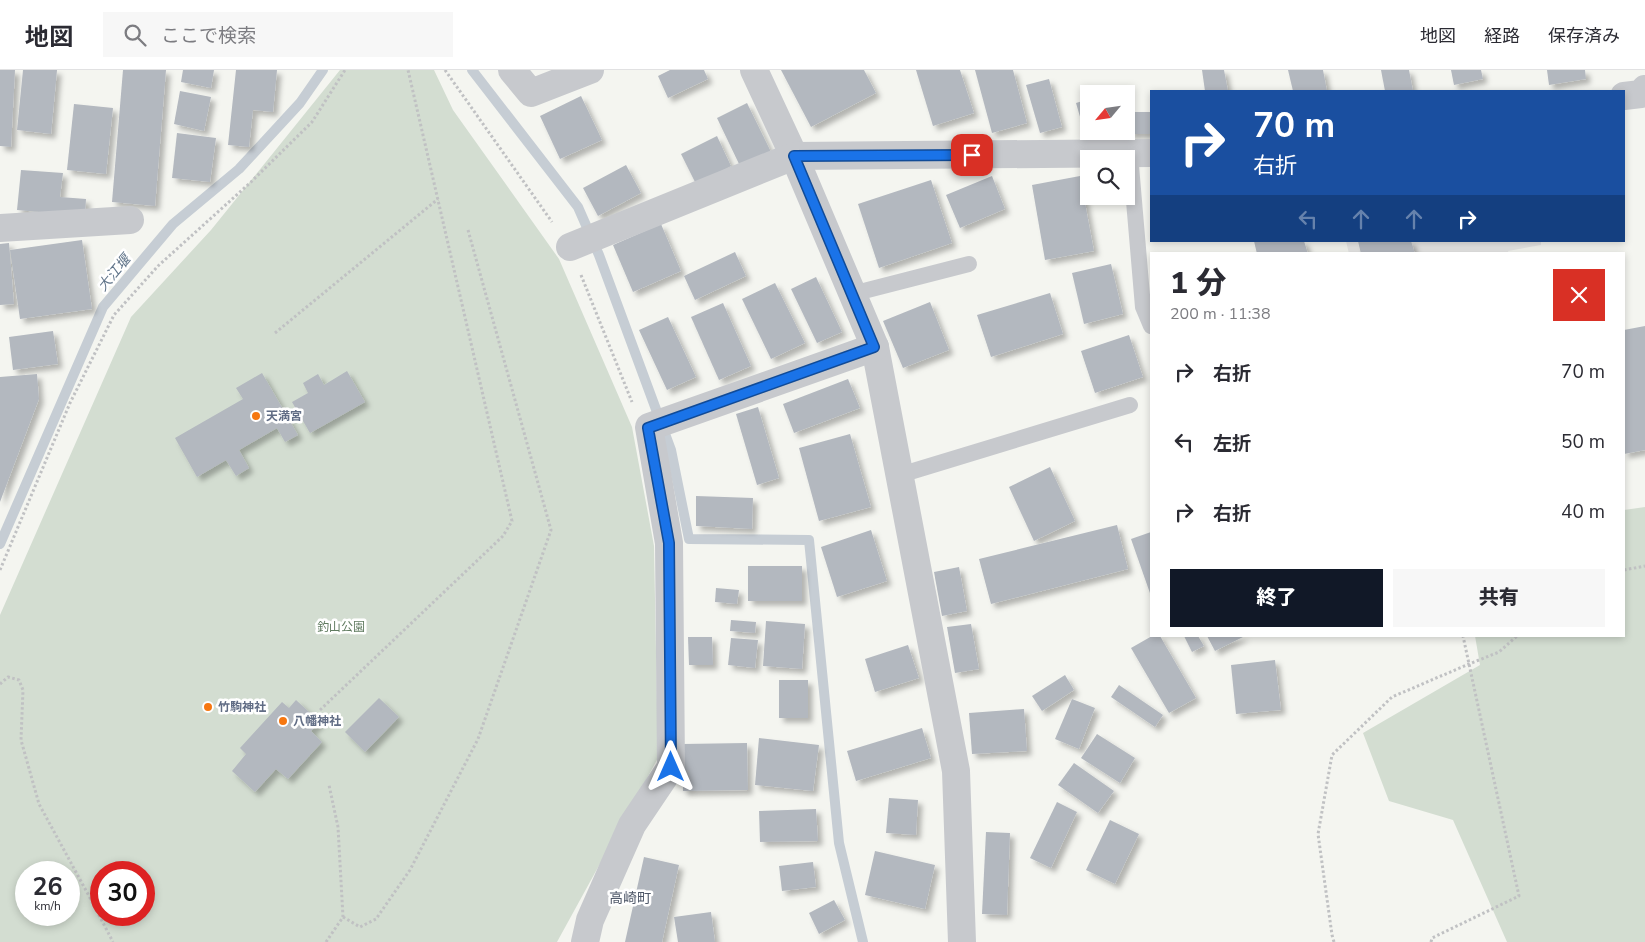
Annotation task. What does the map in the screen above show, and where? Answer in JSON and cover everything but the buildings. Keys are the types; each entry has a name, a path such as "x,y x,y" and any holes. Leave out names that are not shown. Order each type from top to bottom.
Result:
{"street":[{"path":"512,70 531,93 590,70"},
{"path":"754,70 794,156 874,347 956,771 962,942"},
{"path":"1625,96 1641,94 1645,90"},
{"path":"570,248 794,156 1140,153"},
{"path":"0,228 130,220"},
{"path":"585,942 590,920 632,825 671,767 669,543 648,428 874,347"}],"lane":[{"path":"1140,153 1143,307 1150,324"},
{"path":"852,294 969,264"},
{"path":"900,475 1130,405"}],"path":[{"path":"0,570 70,403 114,316 158,266 251,182 312,122 345,70"},
{"path":"320,710 503,536 512,520 408,70"},
{"path":"276,333 438,199"},
{"path":"343,916 360,927 376,919 410,870 478,739 551,530 468,230"},
{"path":"1625,570 1645,566"},
{"path":"1431,942 1432,938 1519,896 1463,637"},
{"path":"1334,942 1318,834 1332,755 1392,697 1499,652 1516,637"},
{"path":"0,684 8,677 20,680 23,690 21,740 39,804 113,942"},
{"path":"326,942 343,916 338,827 330,785"}],"shaded area":[{"path":"1346,242 1541,242 1541,245 1508,252 1349,252"}],"green space":[{"name":"釣山公園","path":"340,70 434,70 453,110 559,259 632,427 654,546 658,758 557,942 0,942 0,615 131,317 211,230"},
{"path":"1645,507 1645,942 1507,942 1453,820 1389,801 1363,733 1480,665 1475,637 1625,637 1625,510"}],"waterway":[{"name":"大江堰","path":"0,544 103,307 173,224 239,169 300,103 323,70"},
{"path":"472,70 578,207 599,255 671,450 689,539 809,540 839,843 863,942"}],"place":[{"name":"天満宮","path":"256,416"},
{"name":"竹駒神社","path":"208,707"},
{"name":"八幡神社","path":"283,721"}],"district":[{"name":"高崎町","path":"630,898"}],"route":[{"path":"671,767 669,543 648,428 874,347 794,156 972,155"}]}
